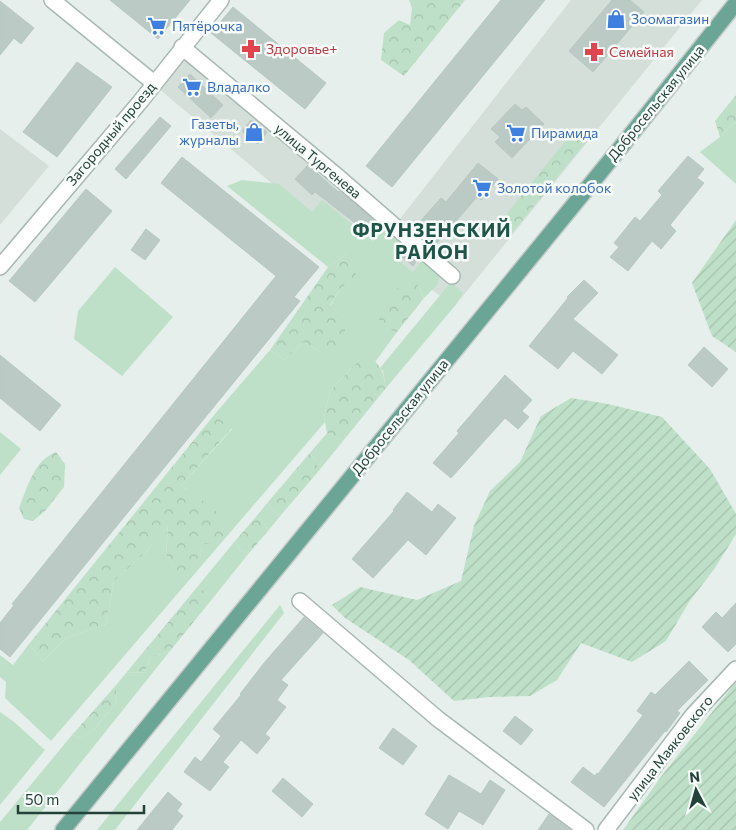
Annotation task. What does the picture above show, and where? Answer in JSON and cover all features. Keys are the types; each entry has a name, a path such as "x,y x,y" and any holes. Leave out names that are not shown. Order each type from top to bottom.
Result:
{"main road":[{"name":"Добросельская улица","path":"62,830 615,154 736,3"}],"street":[{"path":"52,0 154,83"},
{"name":"Загородный проезд","path":"0,267 140,102 221,0"},
{"name":"улица Тургенева","path":"182,47 337,176 452,276"},
{"path":"300,601 438,719 586,830"},
{"name":"улица Маяковского","path":"606,830 693,715 736,669"}],"shaded area":[{"path":"571,0 702,0 454,307 378,247"},
{"path":"186,58 386,225 360,257 159,89"},
{"path":"0,129 49,166 0,225"}],"green space":[{"path":"409,0 465,0 404,76 381,60 384,33 399,20 410,25 412,8"},
{"path":"736,95 736,121 720,137 715,121"},
{"path":"736,121 736,184 700,152 720,137"},
{"path":"580,133 586,142 508,238 499,235 497,226 571,134"},
{"path":"242,180 279,184 312,212 322,200 373,241 386,228 406,244 395,258 413,272 424,258 441,274 437,285 424,298 417,283 385,329 397,332 375,362 372,358 361,358 330,391 324,417 325,422 51,741 5,698 6,682 0,677 0,655 13,665 29,644 43,661 66,638 106,624 114,581 145,553 168,523 166,554 182,583 200,557 203,544 192,492 181,486 232,429 214,415 270,350 284,360 304,342 319,351 345,319 330,306 340,289 355,275 345,255 328,267 227,186"},
{"path":"736,220 736,352 712,336 692,283"},
{"path":"345,255 354,263 356,275 340,289 330,305 345,319 345,335 335,352 319,351 304,342 284,360 270,350 328,267"},
{"path":"115,267 173,317 122,376 74,339 78,311"},
{"path":"404,281 417,283 424,298 397,332 385,329 379,321 381,306"},
{"path":"451,282 463,293 454,307 386,388 383,371 380,368"},
{"path":"361,358 372,358 378,365 382,371 386,388 343,441 327,433 324,417 330,391"},
{"path":"571,398 608,404 662,417 710,469 736,514 736,534 715,568 689,602 666,641 632,662 581,643 557,680 530,696 489,697 454,701 409,660 345,618 332,605 360,587 417,600 461,581 474,526 490,491 520,462 541,416"},
{"path":"214,415 232,428 181,486 192,492 223,517 228,531 217,543 203,544 200,557 182,584 166,554 168,524 145,553 114,581 106,624 66,638 43,661 29,644"},
{"path":"0,432 21,449 0,475"},
{"path":"327,433 343,441 317,473 317,460 309,454"},
{"path":"56,452 65,464 64,487 46,510 33,521 24,519 19,508 28,484 42,461"},
{"path":"309,454 317,460 317,473 281,515 271,510 268,502"},
{"path":"268,502 271,510 281,515 268,531 262,520 255,518"},
{"path":"255,518 262,520 268,531 249,553 240,550 235,541"},
{"path":"235,541 240,550 249,553 213,598 198,586"},
{"path":"198,586 213,598 170,651 150,658 145,672 126,673"},
{"path":"280,605 284,613 115,830 97,830"},
{"path":"170,651 27,830 0,830 0,822 72,735 81,738 95,728 116,703 117,684 126,673 145,672 150,658"},
{"path":"736,682 736,830 623,830 663,774"},
{"path":"117,684 116,703 95,728 81,738 72,735"},
{"path":"0,712 13,721 45,750 0,805"}],"building":[{"path":"110,0 190,0 158,39"},
{"path":"501,0 545,0 392,187 366,166"},
{"path":"612,0 630,0 644,12 593,72 569,51"},
{"path":"0,1 34,28 21,44 14,38 0,55"},
{"path":"233,7 326,83 305,109 211,33"},
{"path":"77,62 112,87 57,157 23,132"},
{"path":"190,74 223,105 211,118 178,87"},
{"name":"Пирамида","path":"515,104 522,110 526,107 544,124 512,158 495,142 500,137 491,129"},
{"path":"160,117 171,126 126,179 115,169"},
{"name":"Газеты, журналы","path":"251,120 267,132 258,144 242,131"},
{"path":"688,156 704,169 697,178 704,183 670,225 676,231 661,249 652,241 628,271 610,257 619,247 614,243 635,217 640,221 662,195 658,191"},
{"path":"182,157 319,267 294,297 300,301 10,657 0,649 0,623 14,605 12,604 276,276 161,183"},
{"path":"478,163 498,179 481,200 477,197 436,244 433,241 430,244 419,235 422,231 416,226 441,198 446,202"},
{"path":"308,165 380,226 372,236 315,192 312,195 295,179"},
{"path":"86,189 112,211 35,302 9,281"},
{"path":"146,229 160,240 145,260 131,250"},
{"path":"408,250 418,259 413,266 402,257"},
{"path":"584,280 598,293 573,319 618,355 602,374 573,351 558,369 529,346 567,297"},
{"path":"704,347 728,369 712,387 688,365"},
{"path":"0,355 61,405 40,431 0,398"},
{"path":"505,375 532,400 522,411 529,417 518,429 505,418 451,478 433,463 459,433 457,431"},
{"path":"407,492 432,512 438,504 456,518 426,555 408,540 373,578 352,559 394,511"},
{"path":"736,603 736,644 728,652 702,627 716,612 722,618"},
{"path":"304,617 323,633 281,680 288,685 277,700 286,707 265,734 270,738 257,754 241,740 223,762 229,767 210,791 184,772 195,757 201,762 221,736 213,729 264,663"},
{"path":"689,661 708,680 677,711 680,713 666,732 604,807 571,782 583,767 595,776 598,774 643,715 637,711 651,692 655,695"},
{"path":"515,716 533,730 521,745 503,731"},
{"path":"393,728 417,746 403,765 379,748"},
{"path":"449,775 481,794 490,780 505,790 483,825 459,811 448,829 425,814"},
{"path":"283,778 313,804 302,817 272,791"},
{"path":"168,792 182,804 177,811 183,816 172,830 137,830"},
{"path":"549,814 570,830 538,830"}],"place":[{"name":"Зоомагазин","path":"616,19"},
{"name":"Пятёрочка","path":"157,26"},
{"name":"Здоровье+","path":"251,49"},
{"name":"Семейная","path":"594,52"},
{"name":"Владалко","path":"192,87"},
{"name":"Газеты, журналы","path":"254,132"},
{"name":"Пирамида","path":"516,133"},
{"name":"Золотой колобок","path":"482,188"}],"district":[{"name":"ФРУНЗЕНСКИЙ РАЙОН","path":"432,241"}]}
